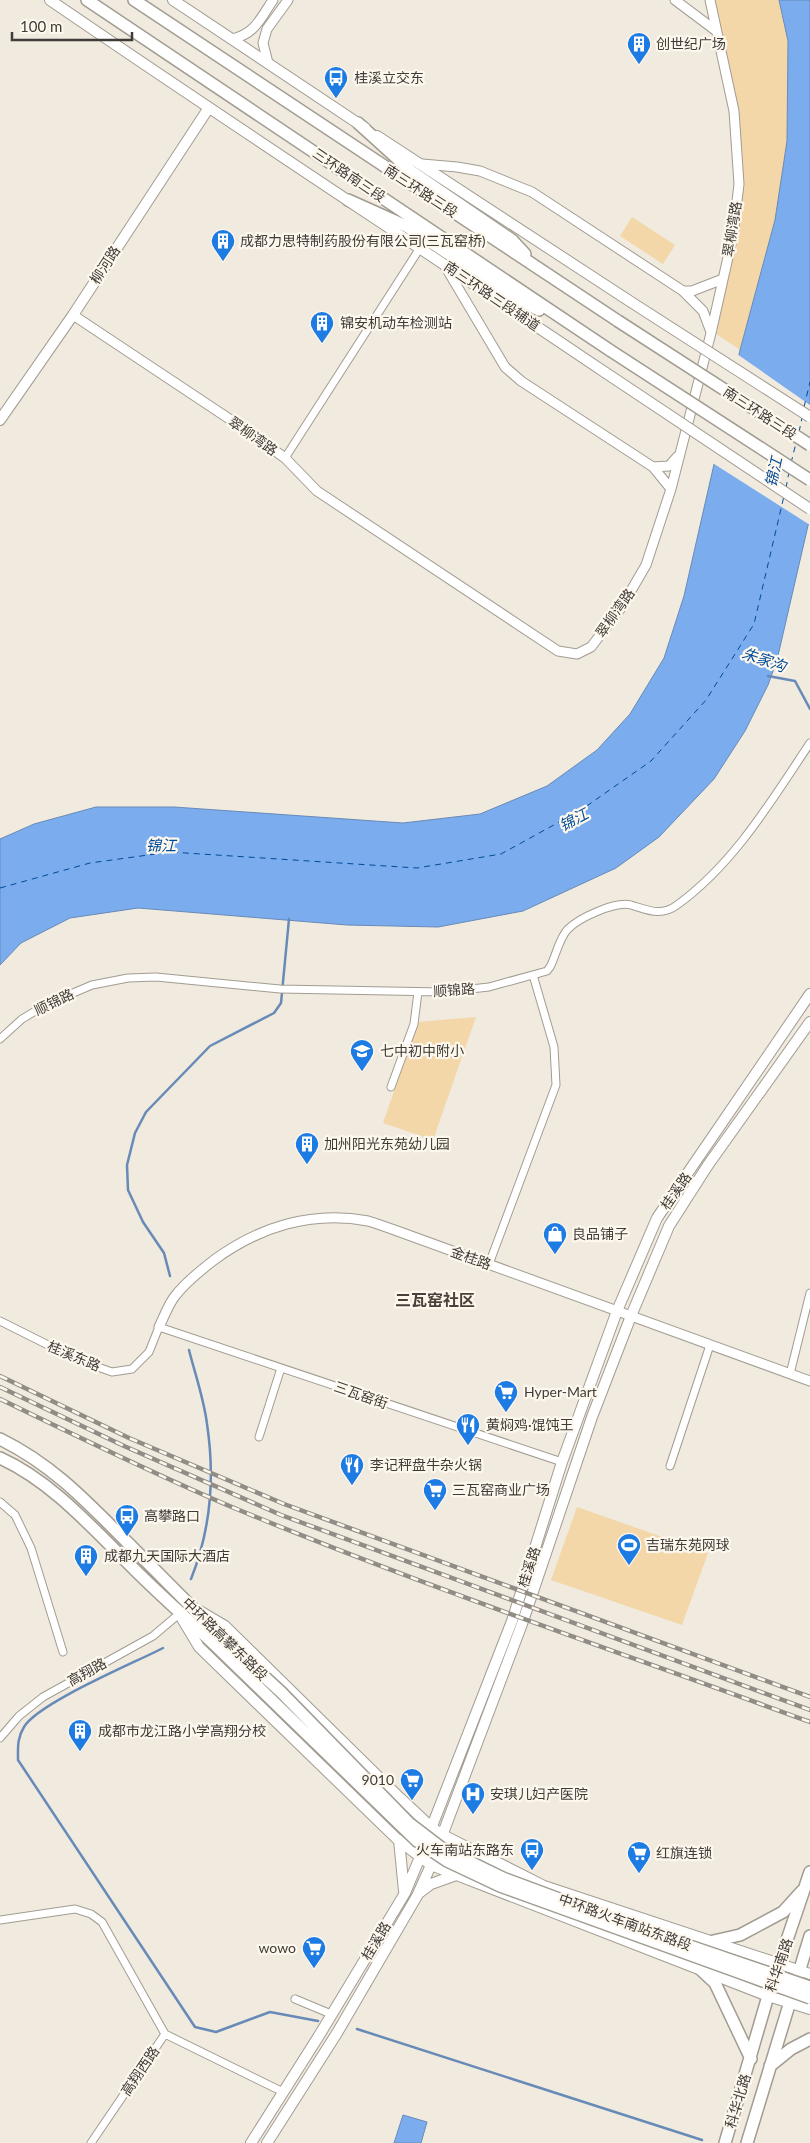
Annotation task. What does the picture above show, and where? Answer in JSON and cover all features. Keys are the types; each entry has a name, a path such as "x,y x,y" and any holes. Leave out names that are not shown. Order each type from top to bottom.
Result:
{"main road":[{"name":"南三环路三段辅道","path":"50,0 208,108 442,262 810,509"},
{"name":"三环路南三段","path":"87,0 611,351"},
{"name":"南三环路三段","path":"134,0 618,321 810,445"},
{"path":"173,0 810,418"},
{"name":"柳河路","path":"0,420 73,315 208,108"},
{"path":"358,123 411,171 512,240 534,265"},
{"path":"348,200 406,226 520,300 588,335"},
{"name":"南三环路三段","path":"611,351 810,480"},
{"name":"桂溪路","path":"251,2143 404,1893 420,1857 512,1621 562,1462 617,1311 657,1218 810,994"},
{"name":"桂溪路","path":"267,2143 336,2033 417,1896 431,1865 522,1624 592,1417 631,1316 669,1226 708,1165 810,1022"},
{"name":"中环路高攀东路段","path":"0,1440 25,1452 49,1468 85,1500 190,1605 219,1643 417,1841 447,1861"},
{"name":"中环路高攀东路段","path":"0,1458 17,1466 40,1481 76,1512 180,1614 281,1692 409,1824 444,1849"},
{"path":"190,1605 225,1626 442,1835 544,1886 709,1942 780,1962 805,1972"},
{"path":"180,1614 199,1647 399,1840 431,1865 768,1996 810,2009"},
{"path":"399,1840 404,1893"},
{"name":"中环路火车南站东路段","path":"444,1849 503,1878 639,1929 810,1987"},
{"name":"中环路火车南站东路段","path":"447,1861 500,1886 810,1998"},
{"name":"科华南路","path":"751,2059 768,1996 810,1872"},
{"path":"417,1896 431,1884 456,1875"},
{"path":"709,1942 740,1935 784,1912 805,1888"},
{"name":"科华南路","path":"770,2066 790,2002 805,1972 810,1936"},
{"path":"700,1969 715,1983 751,2059"},
{"path":"770,2066 791,2049 810,2039"},
{"name":"科华北路","path":"725,2143 751,2059"},
{"name":"科华北路","path":"747,2143 770,2066"}],"street":[{"path":"232,39 245,36 252,30 273,0"},
{"path":"268,63 262,43 267,29 288,0"},
{"path":"675,0 715,30"},
{"name":"翠柳湾路","path":"73,315 249,432 285,458 317,491 558,651 577,654 591,647 629,595 646,565 671,489 711,333 733,235 739,184 734,110 715,30 710,0"},
{"path":"422,164 480,171 532,192 683,291 703,311 711,333"},
{"path":"285,458 420,248"},
{"path":"442,262 466,298 505,366 521,381 653,467 671,489"},
{"path":"683,291 692,291 723,279"},
{"path":"653,467 669,466 679,455"},
{"name":"顺锦路","path":"0,1038 22,1019 47,1004 109,980 156,977 284,989 443,992 489,987 546,971 550,967 567,930 612,905 630,905 653,913 670,910 678,905 714,873 761,816 810,743"},
{"path":"489,1264 556,1085 554,1047 532,975"},
{"path":"392,1087 414,1024 418,992"},
{"name":"金桂路","path":"160,1327 175,1296 202,1269 229,1249 268,1228 316,1218 340,1218 368,1222 810,1381"},
{"path":"790,1374 810,1293"},
{"name":"桂溪东路","path":"0,1321 78,1360 112,1372 132,1369 149,1352 160,1327"},
{"name":"三瓦窑街","path":"160,1327 562,1462"},
{"path":"670,1466 710,1345"},
{"path":"259,1437 281,1368"},
{"path":"0,1502 15,1515 31,1548 63,1652"},
{"name":"高翔路","path":"1,1740 19,1716 43,1697 153,1636 180,1614"},
{"path":"0,1920 75,1909 91,1914 102,1922 166,2034"},
{"path":"295,1999 331,2014"},
{"name":"高翔西路","path":"91,2143 166,2034 283,2092"}],"shaded area":[{"path":"714,0 779,0 788,41 787,141 775,220 740,350 715,333 743,183"},
{"path":"632,217 675,245 663,264 620,236"},
{"path":"476,1017 433,1140 383,1123 418,1022"},
{"name":"吉瑞东苑网球","path":"577,1507 708,1553 682,1625 551,1580"}],"water":[{"name":"锦江","path":"779,0 810,0 810,517 777,660 768,685 745,731 714,779 659,837 616,868 523,911 438,927 347,925 138,908 70,918 21,943 0,965 0,839 34,824 96,807 174,807 403,823 480,814 547,786 597,750 630,714 664,658 684,596 740,350 775,220 787,141 788,41"},
{"path":"403,2115 427,2122 421,2143 394,2143"}],"pier":[{"path":"737,354 810,405 810,525 711,462"}],"waterway":[{"name":"朱家沟","path":"768,676 795,681 810,709"},
{"path":"170,1276 164,1253 143,1222 128,1190 127,1165 135,1133 146,1112 210,1046 274,1013 281,1003 289,919"},
{"path":"189,1350 206,1415 211,1464 210,1503 207,1522 198,1560 191,1579"},
{"path":"163,1648 66,1695 33,1717 20,1735 18,1760 195,2027 216,2032 270,2012 318,2021"},
{"path":"357,2029 702,2140"}],"ferry route":[{"path":"804,407 810,382"},
{"path":"799,432 802,418"},
{"path":"791,463 796,443"},
{"path":"786,488 789,472"},
{"path":"0,888 90,863 170,852 417,868 501,854 581,810 651,761 706,700 754,624 784,496"}],"railway":[{"path":"0,1376 129,1438 284,1504 810,1697"},
{"path":"0,1387 124,1446 281,1515 810,1710"},
{"path":"0,1399 179,1484 309,1538 380,1566 810,1722"}],"place":[{"name":"创世纪广场","path":"639,65"},
{"name":"桂溪立交东","path":"336,99"},
{"name":"成都力思特制药股份有限公司(三瓦窑桥)","path":"223,262"},
{"name":"锦安机动车检测站","path":"322,344"},
{"name":"七中初中附小","path":"362,1072"},
{"name":"加州阳光东苑幼儿园","path":"307,1165"},
{"name":"良品铺子","path":"555,1255"},
{"name":"Hyper-Mart","path":"506,1413"},
{"name":"黄焖鸡·馄饨王","path":"468,1446"},
{"name":"李记秤盘牛杂火锅","path":"352,1486"},
{"name":"三瓦窑商业广场","path":"435,1511"},
{"name":"高攀路口","path":"127,1537"},
{"name":"吉瑞东苑网球","path":"629,1566"},
{"name":"成都九天国际大酒店","path":"86,1577"},
{"name":"成都市龙江路小学高翔分校","path":"80,1752"},
{"name":"9010","path":"412,1801"},
{"name":"安琪儿妇产医院","path":"473,1815"},
{"name":"火车南站东路东","path":"532,1871"},
{"name":"红旗连锁","path":"639,1874"},
{"name":"wowo","path":"314,1969"}],"district":[{"name":"三瓦窑社区","path":"435,1300"}]}
